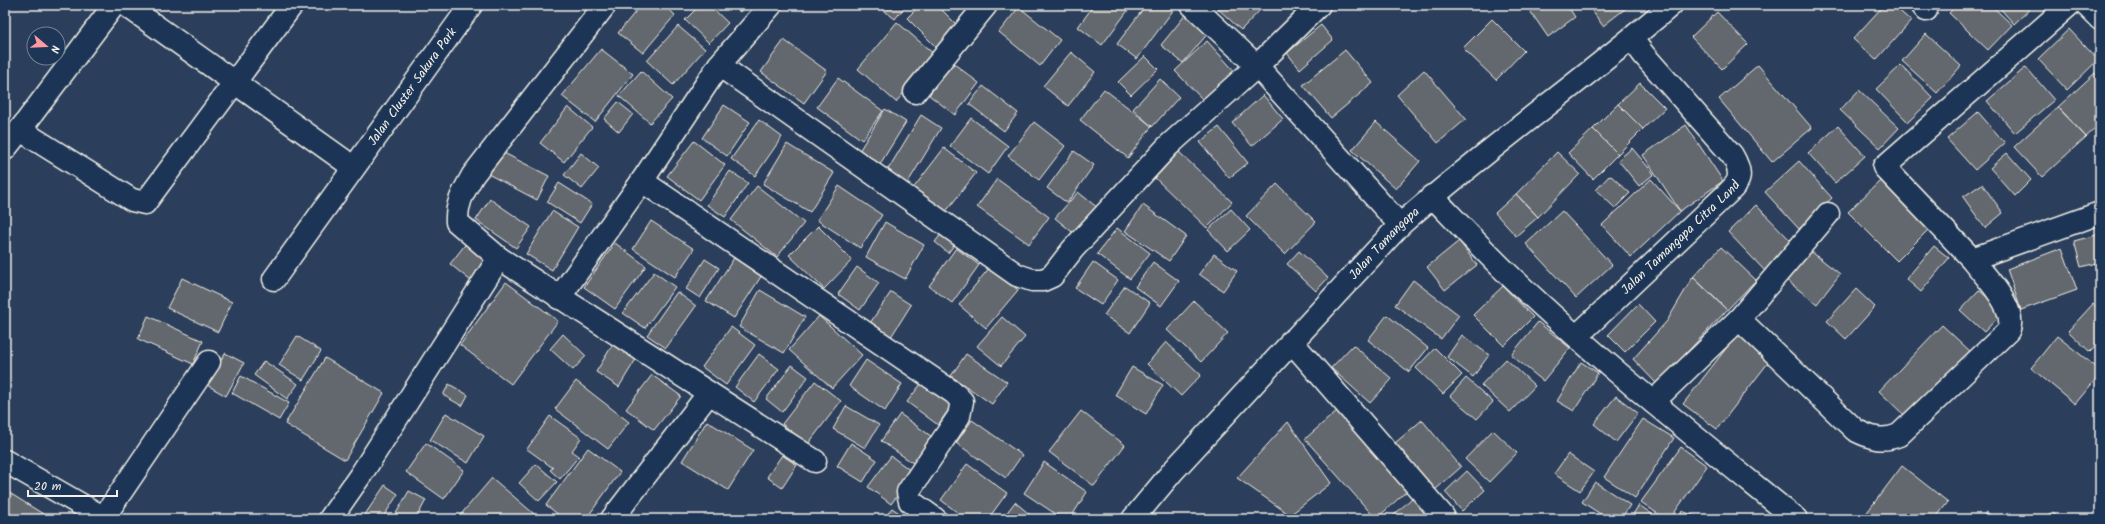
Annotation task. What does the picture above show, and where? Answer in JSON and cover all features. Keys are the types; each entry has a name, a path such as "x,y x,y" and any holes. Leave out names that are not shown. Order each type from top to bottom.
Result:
{"street":[{"path":"5,149 114,5"},
{"path":"126,5 353,167"},
{"path":"23,126 25,133 132,200 145,202 233,82 292,5"},
{"name":"Jalan Cluster Sakura Park","path":"274,279 353,167 471,5"},
{"path":"605,5 473,175 460,197 457,210 457,222 499,258 559,298 815,461"},
{"path":"559,298 642,181 719,65 772,5"},
{"path":"915,92 986,5"},
{"path":"1192,5 1258,66 1400,225"},
{"path":"719,65 1017,275 1032,280 1043,280 1052,276 1073,249 1168,146 1258,66 1319,5"},
{"name":"Jalan Tamangapa","path":"1133,519 1173,471 1400,225 1432,196 1632,39 1671,5"},
{"path":"1739,319 1855,430 1879,440 1889,440 1899,435 1936,402 1999,341 2012,324 2008,307 1972,259 1884,167 2068,5"},
{"path":"2086,5 2100,19"},
{"name":"Jalan Tamangapa Citra Land","path":"1577,336 1715,205 1737,182 1740,175 1738,166 1732,155 1644,55 1632,39"},
{"path":"642,181 947,388 962,402 959,416 908,492 910,501 935,519"},
{"path":"1432,196 1508,274 1577,336 1652,402 1796,519"},
{"path":"1972,259 2100,213"},
{"path":"1652,402 1739,319 1828,214"},
{"path":"330,519 362,473 499,258"},
{"path":"1291,342 1443,516"},
{"path":"5,461 105,518 209,362"},
{"path":"612,519 709,393"}],"building":[{"path":"641,5 664,5 675,15 643,53 618,33"},
{"path":"700,5 709,5 728,23 709,43 685,20"},
{"path":"732,5 746,5 740,12"},
{"path":"877,5 906,5 895,19"},
{"path":"920,5 937,5 959,27 938,49 907,18"},
{"path":"1094,5 1132,5 1102,45 1078,27"},
{"path":"1146,5 1177,5 1137,59 1117,44"},
{"path":"1214,5 1265,5 1241,30"},
{"path":"1526,5 1567,5 1575,17 1548,37"},
{"path":"1588,5 1630,5 1603,26"},
{"path":"1884,5 1893,5 1911,21 1876,60 1853,39"},
{"path":"1957,5 1991,5 2012,25 1988,50 1949,13"},
{"path":"1997,5 2034,5 2014,24"},
{"path":"1019,7 1060,40 1040,66 999,32"},
{"path":"1717,12 1748,44 1722,69 1691,37"},
{"path":"1187,13 1209,32 1183,63 1161,45"},
{"path":"1492,19 1524,51 1496,80 1463,48"},
{"path":"897,22 935,55 896,102 858,69"},
{"path":"1321,25 1333,40 1300,69 1287,53"},
{"path":"678,26 705,49 673,85 647,61"},
{"path":"2069,29 2098,60 2067,90 2038,59"},
{"path":"1926,34 1961,66 1937,93 1902,61"},
{"path":"784,40 827,71 804,103 761,72"},
{"path":"1207,41 1239,76 1208,105 1175,71"},
{"path":"601,49 633,74 595,122 562,96"},
{"path":"1345,50 1373,83 1331,118 1303,85"},
{"path":"1071,52 1095,72 1068,106 1043,86"},
{"path":"1145,56 1158,69 1131,95 1118,82"},
{"path":"953,63 979,83 955,115 929,95"},
{"path":"1758,65 1812,128 1772,162 1719,99"},
{"path":"1901,65 1933,98 1908,122 1876,89"},
{"path":"2026,67 2054,100 2015,133 1987,101"},
{"path":"1424,70 1466,119 1438,143 1397,95"},
{"path":"641,71 672,99 650,123 619,96"},
{"path":"2095,73 2100,79 2100,124 2086,137 2058,107"},
{"path":"838,78 883,111 862,140 817,107"},
{"path":"1160,79 1179,97 1152,127 1133,109"},
{"path":"1640,83 1665,108 1643,129 1618,104"},
{"path":"983,86 1018,113 1004,131 969,104"},
{"path":"1104,89 1152,126 1128,158 1080,120"},
{"path":"1859,90 1899,128 1880,148 1840,110"},
{"path":"1263,95 1283,119 1252,146 1232,123"},
{"path":"618,102 633,114 619,132 604,119"},
{"path":"1618,104 1643,129 1618,154 1593,129"},
{"path":"724,105 750,122 727,156 702,138"},
{"path":"568,107 592,127 564,162 540,143"},
{"path":"2058,107 2086,137 2042,177 2014,147"},
{"path":"885,109 906,122 877,169 856,156"},
{"path":"1978,112 2005,143 1975,170 1947,139"},
{"path":"921,115 941,128 907,184 887,171"},
{"path":"971,118 1008,146 988,174 950,146"},
{"path":"759,120 782,137 755,176 731,159"},
{"path":"1034,122 1065,146 1039,180 1008,156"},
{"path":"1376,122 1420,161 1396,189 1352,150"},
{"path":"1686,125 1723,181 1680,211 1643,155"},
{"path":"1838,126 1865,156 1835,183 1808,153"},
{"path":"1219,127 1248,163 1229,178 1200,142"},
{"path":"1593,129 1618,154 1593,179 1568,153"},
{"path":"694,141 725,165 699,200 667,176"},
{"path":"787,144 834,173 810,212 763,184"},
{"path":"944,148 976,173 944,214 912,190"},
{"path":"1632,148 1654,174 1639,186 1618,160"},
{"path":"500,151 549,176 537,200 488,174"},
{"path":"1074,151 1094,165 1067,203 1047,188"},
{"path":"1179,152 1232,202 1207,228 1155,178"},
{"path":"1557,152 1580,174 1538,217 1516,194"},
{"path":"581,153 599,168 582,189 564,175"},
{"path":"2007,153 2031,180 2015,196 1990,168"},
{"path":"1799,161 1832,198 1799,229 1765,192"},
{"path":"730,171 748,183 725,217 707,205"},
{"path":"1610,175 1630,193 1615,208 1596,190"},
{"path":"997,179 1049,217 1029,244 977,207"},
{"path":"1651,179 1680,211 1631,257 1602,225"},
{"path":"1881,180 1929,229 1897,261 1848,212"},
{"path":"559,183 592,204 580,223 547,202"},
{"path":"1277,184 1316,222 1285,254 1246,216"},
{"path":"1982,184 2003,213 1985,228 1963,197"},
{"path":"757,186 804,223 777,257 731,220"},
{"path":"839,186 882,215 860,248 817,220"},
{"path":"1078,192 1099,209 1077,236 1055,218"},
{"path":"1516,194 1538,217 1516,236 1495,213"},
{"path":"490,199 531,227 516,248 476,220"},
{"path":"1143,205 1186,236 1169,261 1125,231"},
{"path":"1756,205 1793,243 1765,271 1728,232"},
{"path":"1231,209 1250,230 1228,251 1208,230"},
{"path":"552,211 578,227 552,270 526,254"},
{"path":"1562,211 1612,265 1576,298 1526,244"},
{"path":"651,221 694,249 675,277 633,249"},
{"path":"885,222 924,245 905,279 866,257"},
{"path":"818,226 852,260 824,289 789,255"},
{"path":"1117,228 1150,253 1130,279 1097,254"},
{"path":"945,229 958,240 948,253 935,242"},
{"path":"2100,234 2100,262 2081,267 2074,241"},
{"path":"468,241 489,258 471,281 450,264"},
{"path":"1459,241 1477,265 1445,290 1427,267"},
{"path":"615,243 646,266 615,309 584,287"},
{"path":"1934,246 1949,258 1921,292 1906,279"},
{"path":"1721,247 1756,280 1727,310 1693,277"},
{"path":"956,248 979,265 952,303 929,286"},
{"path":"2062,248 2077,290 2021,310 2007,269"},
{"path":"1808,249 1840,274 1817,304 1785,279"},
{"path":"1299,251 1328,278 1316,291 1287,264"},
{"path":"1214,254 1237,271 1223,291 1199,274"},
{"path":"734,258 762,275 734,318 706,301"},
{"path":"705,259 719,268 700,298 686,289"},
{"path":"1093,262 1118,280 1101,305 1075,288"},
{"path":"1153,262 1179,281 1161,306 1135,287"},
{"path":"857,267 879,283 860,310 838,294"},
{"path":"990,267 1018,290 986,328 959,305"},
{"path":"654,272 675,287 645,328 623,313"},
{"path":"1693,277 1727,310 1657,384 1633,359 1667,321"},
{"path":"182,278 232,302 218,332 167,308"},
{"path":"1413,280 1459,315 1441,339 1395,305"},
{"path":"506,282 558,321 511,384 460,345"},
{"path":"1125,286 1150,303 1130,333 1104,315"},
{"path":"1503,286 1533,317 1504,346 1473,315"},
{"path":"1856,289 1875,307 1846,339 1827,321"},
{"path":"760,290 805,317 784,353 739,327"},
{"path":"1979,290 2003,312 1984,332 1960,310"},
{"path":"677,292 696,306 666,348 647,335"},
{"path":"891,292 911,305 889,340 868,326"},
{"path":"1194,301 1228,333 1201,362 1167,330"},
{"path":"1638,304 1655,322 1625,352 1608,335"},
{"path":"2093,304 2100,310 2100,342 2090,352 2068,331"},
{"path":"1387,315 1428,348 1409,372 1368,340"},
{"path":"148,316 203,341 193,364 138,339"},
{"path":"819,316 862,355 832,388 789,350"},
{"path":"1002,317 1025,337 1001,366 977,346"},
{"path":"1538,322 1570,348 1543,381 1511,355"},
{"path":"1942,325 1972,353 1908,419 1879,391"},
{"path":"731,327 755,345 726,385 702,367"},
{"path":"1738,333 1771,359 1717,429 1683,404"},
{"path":"563,334 586,356 573,370 550,349"},
{"path":"1462,335 1489,355 1473,377 1447,357"},
{"path":"297,336 321,351 303,380 279,365"},
{"path":"2057,336 2100,370 2100,374 2075,404 2031,368"},
{"path":"1166,342 1201,375 1181,396 1147,364"},
{"path":"613,344 636,359 619,387 596,372"},
{"path":"1353,345 1392,379 1370,403 1331,368"},
{"path":"1435,348 1462,375 1443,394 1416,368"},
{"path":"225,353 244,363 226,396 207,385"},
{"path":"759,354 779,369 754,402 735,387"},
{"path":"966,354 1007,382 992,404 951,376"},
{"path":"325,358 384,393 345,460 285,424"},
{"path":"1506,359 1535,386 1510,412 1481,385"},
{"path":"866,360 902,384 885,411 849,386"},
{"path":"264,361 298,384 287,399 254,375"},
{"path":"1581,362 1598,373 1574,411 1557,401"},
{"path":"792,365 808,377 782,412 766,399"},
{"path":"1132,367 1163,385 1146,414 1115,395"},
{"path":"652,375 681,396 654,430 626,409"},
{"path":"241,376 289,403 279,420 232,393"},
{"path":"1466,378 1493,402 1477,419 1450,396"},
{"path":"924,380 954,402 938,425 907,402"},
{"path":"576,381 629,422 608,449 555,409"},
{"path":"815,381 841,401 808,444 782,424"},
{"path":"449,384 468,395 462,406 443,395"},
{"path":"1616,396 1638,413 1616,442 1594,424"},
{"path":"846,406 879,425 865,448 833,429"},
{"path":"1339,409 1409,489 1376,519 1305,439"},
{"path":"1081,411 1125,445 1094,486 1049,452"},
{"path":"446,413 484,436 468,463 430,440"},
{"path":"900,414 935,439 916,465 881,441"},
{"path":"550,416 581,438 572,451 579,456 560,479 550,470 553,468 527,449"},
{"path":"1643,419 1674,438 1635,498 1604,477"},
{"path":"972,420 1022,455 1006,478 956,443"},
{"path":"1422,420 1461,467 1435,490 1395,443"},
{"path":"707,421 753,450 728,490 682,461"},
{"path":"1288,422 1331,483 1290,515 1237,478"},
{"path":"1493,430 1517,453 1489,482 1465,459"},
{"path":"426,443 464,470 444,499 406,472"},
{"path":"851,443 877,460 863,482 837,466"},
{"path":"1681,447 1707,466 1670,519 1665,519 1641,502"},
{"path":"588,448 620,472 586,519 564,519 546,505"},
{"path":"1568,454 1594,472 1580,491 1554,474"},
{"path":"782,455 797,465 782,488 767,477"},
{"path":"891,456 914,473 891,504 868,487"},
{"path":"1044,462 1087,492 1070,519 1063,519 1024,493"},
{"path":"536,464 557,482 539,501 519,483"},
{"path":"967,464 1007,493 988,519 966,519 941,500"},
{"path":"1902,466 1948,502 1935,519 1862,519"},
{"path":"1467,471 1485,490 1462,511 1445,492"},
{"path":"492,478 540,519 457,519"},
{"path":"1595,482 1630,505 1621,519 1608,519 1582,502"},
{"path":"385,485 398,494 382,519 369,519 364,516"},
{"path":"409,491 426,500 416,519 397,519 394,517"},
{"path":"8,492 51,519 5,519 5,498"},
{"path":"1415,495 1439,519 1390,519"},
{"path":"1015,502 1035,519 1002,519"},
{"path":"1639,505 1659,519 1630,519"},
{"path":"892,508 908,519 884,519"},
{"path":"1682,511 1702,519 1679,519"},
{"path":"1986,512 1997,519 1981,519"},
{"path":"2052,512 2060,519 2046,519"}]}
